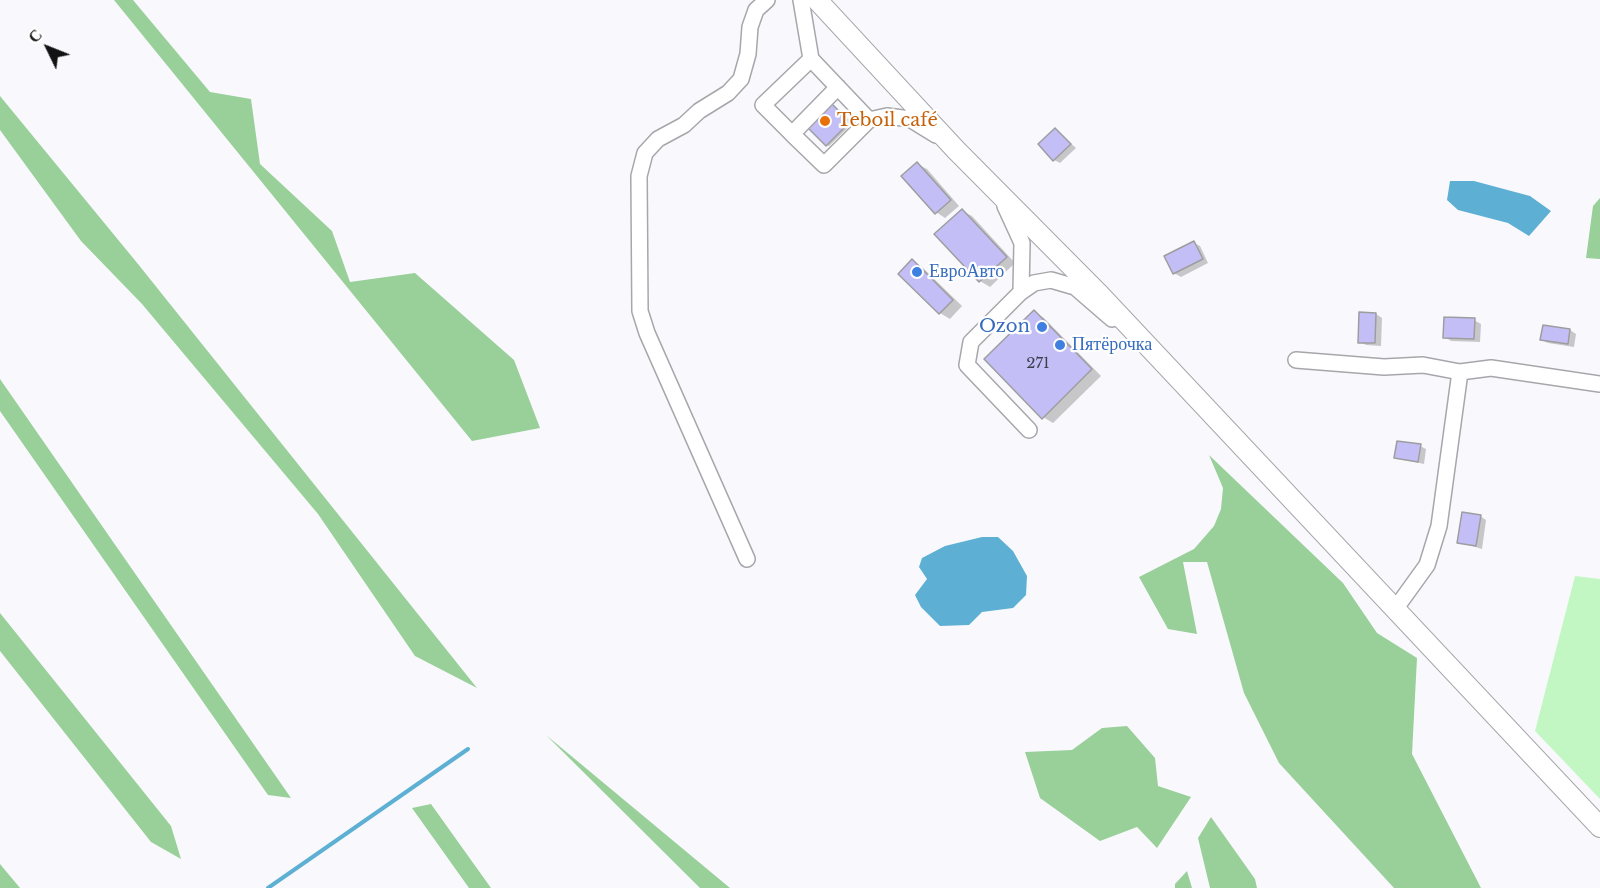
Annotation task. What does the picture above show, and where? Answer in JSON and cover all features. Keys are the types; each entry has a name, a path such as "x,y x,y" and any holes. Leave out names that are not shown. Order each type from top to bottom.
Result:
{"main road":[{"path":"817,0 956,150 1172,371 1600,827"}],"lane":[{"path":"747,559 647,333 640,310 639,176 645,153 658,139 684,126 699,111 728,93 741,79 748,54 750,27 756,10 767,0"},
{"path":"801,0 811,58 869,120"},
{"path":"811,58 763,105 824,165 869,120 887,116 910,119 956,150"},
{"path":"792,134 838,87"},
{"path":"987,182 1009,211 1022,243 1021,292"},
{"path":"1029,430 967,365 971,342 1021,292 1034,283 1051,280 1075,288 1172,371"},
{"path":"1296,360 1384,367 1423,365 1460,372 1491,368 1600,384"},
{"path":"1396,608 1426,565 1439,526 1460,372"}],"green space":[{"path":"114,0 133,0 210,92 251,99 260,164 332,231 350,282 415,273 514,360 540,428 472,441"},
{"path":"0,96 138,264 477,688 415,656 318,514 142,304 81,241 0,130"},
{"path":"1600,198 1600,259 1586,258 1593,206"},
{"path":"0,379 291,798 268,795 0,411"},
{"path":"1209,455 1343,583 1377,633 1417,658 1412,754 1481,888 1394,888 1279,763 1244,693 1207,562 1183,562 1197,634 1168,629 1139,577 1194,549 1214,526 1221,509 1223,488"},
{"path":"1575,576 1600,579 1600,799 1535,731"},
{"path":"0,613 171,826 181,859 151,842 0,651"},
{"path":"1127,726 1155,758 1158,786 1191,797 1157,848 1137,827 1100,841 1040,798 1025,752 1072,750 1102,728"},
{"path":"546,735 730,888 700,888"},
{"path":"431,804 491,888 469,888 412,808"},
{"path":"1211,817 1255,879 1257,888 1210,888 1198,838"},
{"path":"0,864 20,888 0,888"},
{"path":"1187,871 1192,888 1175,888 1175,884"}],"water":[{"path":"1450,181 1474,181 1530,196 1551,211 1529,236 1508,223 1458,210 1447,200"},
{"path":"982,537 998,537 1013,551 1027,576 1026,595 1013,608 982,612 969,625 940,626 921,607 915,595 927,579 919,567 922,558 945,546"}],"building":[{"path":"832,104 850,122 826,146 808,128"},
{"path":"1055,128 1071,144 1053,161 1038,144"},
{"path":"917,162 951,200 935,214 901,176"},
{"path":"962,209 1007,257 979,282 934,234"},
{"path":"1194,241 1203,259 1173,274 1164,256"},
{"path":"912,259 953,300 939,314 898,274"},
{"path":"1034,310 1092,369 1042,419 984,359"},
{"path":"1359,312 1376,313 1375,343 1358,343"},
{"path":"1444,317 1475,318 1474,339 1443,338"},
{"path":"1543,325 1570,329 1568,344 1540,340"},
{"path":"1397,441 1421,444 1418,462 1394,458"},
{"path":"1462,512 1481,515 1476,546 1457,543"}],"waterway":[{"path":"268,888 468,749"}],"place":[{"name":"Teboil café","path":"825,121"},
{"name":"ЕвроАвто","path":"917,272"},
{"name":"Ozon","path":"1042,327"},
{"name":"Пятёрочка","path":"1060,345"}]}
